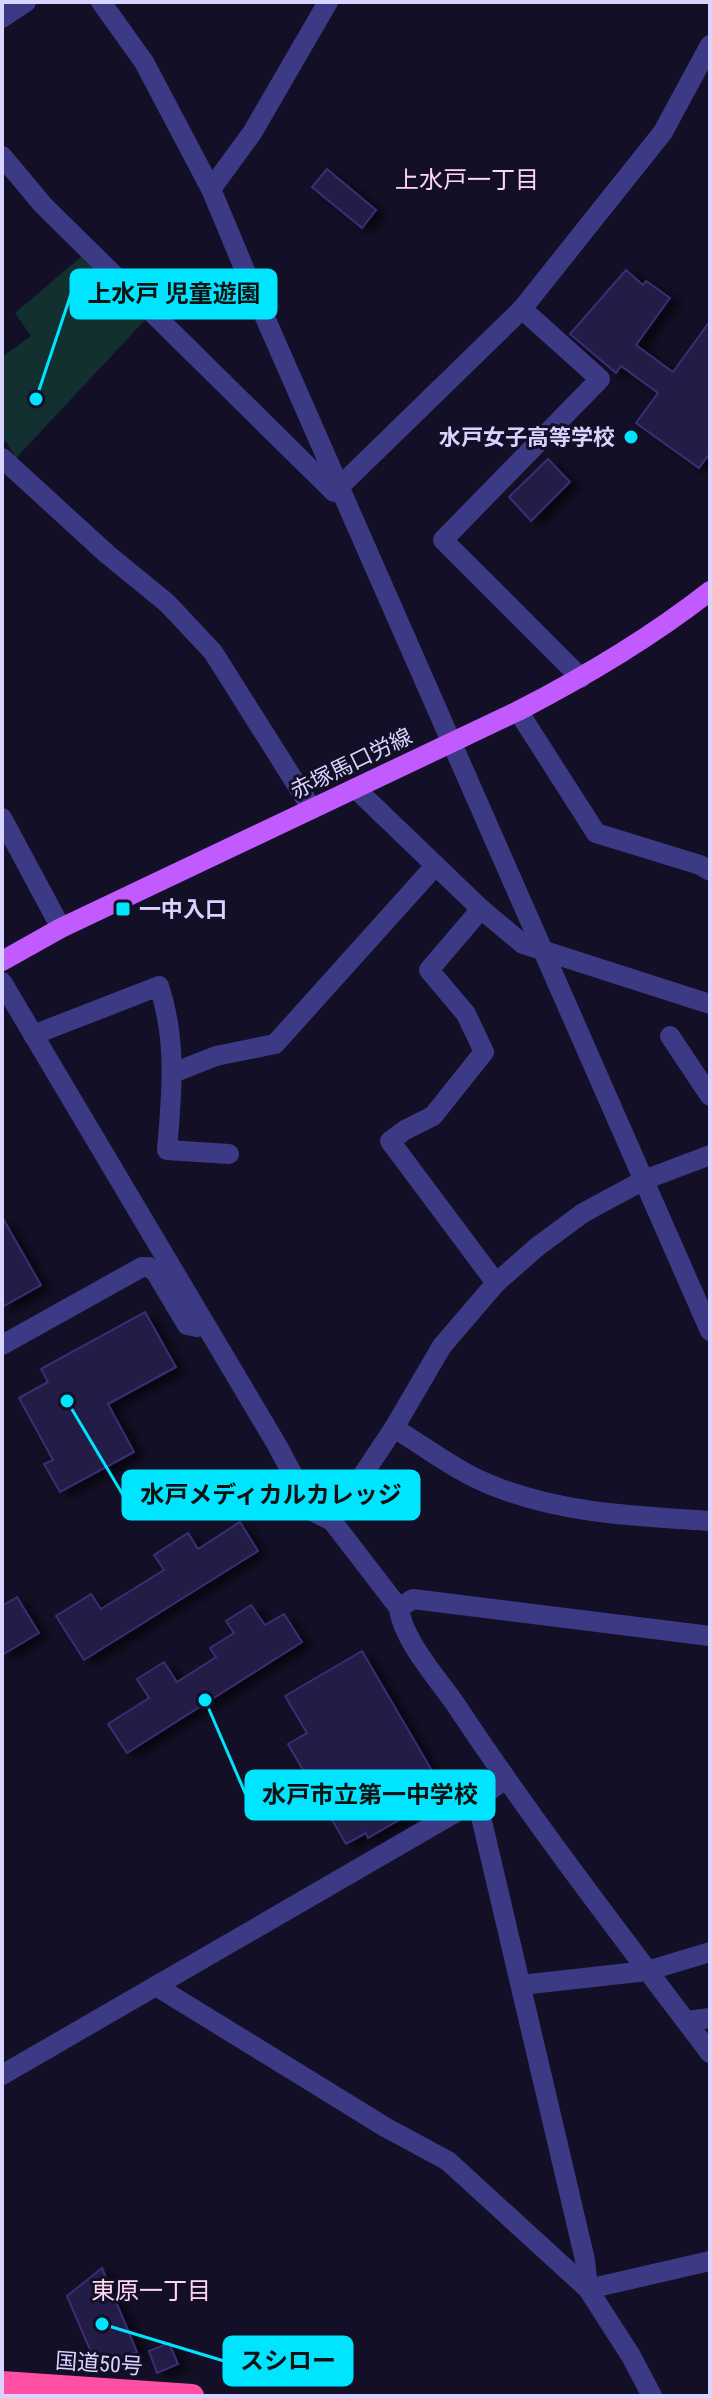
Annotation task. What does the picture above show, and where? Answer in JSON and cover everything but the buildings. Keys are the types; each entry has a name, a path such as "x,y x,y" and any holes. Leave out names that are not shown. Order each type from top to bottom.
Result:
{"highway":[{"name":"国道50号","path":"2,2383 192,2396"}],"main road":[{"name":"赤塚馬口労線","path":"2,961 61,928 518,711 629,650 710,591"}],"street":[{"path":"2,18 26,2"},
{"path":"101,2 144,62 211,189 710,1331"},
{"path":"211,189 252,133 328,2"},
{"path":"2,156 43,205 334,492 522,309 663,132 710,45"},
{"path":"522,309 600,379 443,540 581,678"},
{"path":"2,458 107,554 167,603 213,652 312,809"},
{"path":"518,711 596,833 700,865 710,871"},
{"path":"355,788 481,909 523,944 710,1004"},
{"path":"2,818 61,928"},
{"path":"173,1073 216,1056 275,1044 435,866"},
{"path":"481,909 429,970 466,1014 484,1052 433,1116 390,1141 496,1283"},
{"path":"2,982 277,1445 312,1511 332,1521 399,1608 400,1620 414,1644 505,1779 710,2053"},
{"path":"33,1035 159,986 168,1015 173,1073 167,1150 229,1154"},
{"path":"670,1036 710,1096"},
{"path":"332,1521 394,1428 442,1346 496,1283 583,1213 644,1180 710,1155"},
{"path":"2,1345 142,1267 149,1267 156,1273 187,1325 197,1327 205,1324"},
{"path":"394,1428 493,1487 528,1498 597,1513 710,1521"},
{"path":"399,1608 413,1599 710,1636"},
{"path":"2,2075 477,1800 505,1779"},
{"path":"477,1800 585,2260 588,2289"},
{"path":"521,1985 647,1971 710,1952"},
{"path":"156,1986 385,2127 448,2161 588,2289 631,2356 652,2396"},
{"path":"686,2021 710,2018"},
{"path":"588,2289 710,2261"}],"green space":[{"path":"82,256 145,320 16,458 6,441 2,444 2,357 31,336 15,313"}],"place":[{"name":"上水戸 児童遊園","path":"36,399"},
{"name":"水戸女子高等学校","path":"631,437"},
{"name":"一中入口","path":"123,909"},
{"name":"水戸メディカルカレッジ","path":"67,1401"},
{"name":"水戸市立第一中学校","path":"205,1700"},
{"name":"スシロー","path":"102,2324"}],"district":[{"name":"上水戸一丁目","path":"467,180"},
{"name":"東原一丁目","path":"151,2291"}]}
